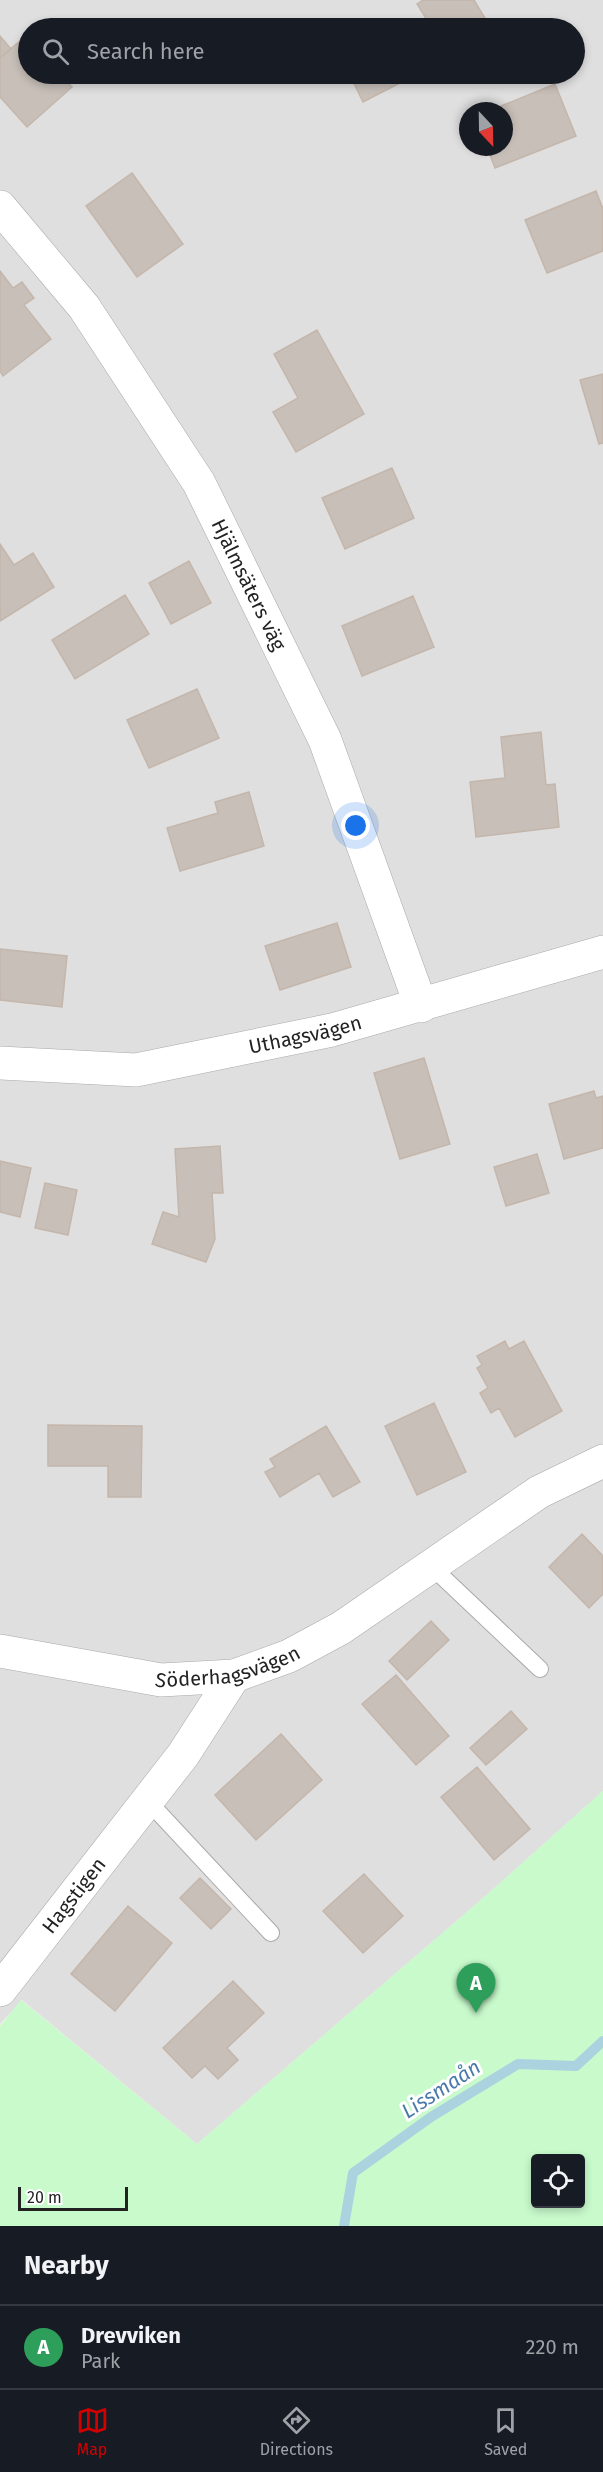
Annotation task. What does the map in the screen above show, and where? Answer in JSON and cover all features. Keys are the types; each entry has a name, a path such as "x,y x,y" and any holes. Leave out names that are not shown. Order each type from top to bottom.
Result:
{"street":[{"name":"Hjälmsäters väg","path":"0,207 84,307 199,483 325,740 421,1006"},
{"name":"Uthagsvägen","path":"0,1063 136,1070 332,1030 603,952"},
{"name":"Söderhagsvägen","path":"0,1651 161,1680 234,1676 289,1656 341,1628 539,1492 603,1461"},
{"name":"Hagstigen","path":"0,1990 183,1755 234,1676"}],"lane":[{"path":"432,1566 540,1669"},
{"path":"147,1800 271,1934"}],"shaded area":[{"path":"0,0 603,0 603,1791 482,1899 197,2144 22,2000 0,2024"}],"green space":[{"path":"603,1791 603,2226 0,2226 0,2026 21,2000 197,2144 482,1899"}],"building":[{"path":"423,0 474,0 485,18 426,18 417,4"},
{"path":"0,36 11,49 0,58"},
{"path":"18,43 18,84 69,84 72,87 27,127 0,97 0,58"},
{"path":"354,84 398,84 363,102"},
{"path":"555,84 576,136 495,168 490,156 513,156 513,102 511,102"},
{"path":"132,173 183,244 137,277 86,206"},
{"path":"596,191 603,209 603,251 547,273 525,220"},
{"path":"0,271 13,288 22,282 34,298 24,305 51,339 3,376 0,371"},
{"path":"317,330 364,414 296,452 273,412 298,398 274,354"},
{"path":"603,374 603,443 599,444 580,380"},
{"path":"392,468 414,518 345,549 322,498"},
{"path":"0,544 14,565 33,553 54,587 0,621"},
{"path":"189,561 211,603 171,624 149,583"},
{"path":"125,595 149,634 75,679 52,640"},
{"path":"413,596 434,647 362,676 342,626"},
{"path":"197,689 219,738 149,768 127,720"},
{"path":"541,732 546,785 555,784 559,827 476,837 470,782 505,778 501,737"},
{"path":"249,792 264,846 180,871 167,828 218,813 215,802"},
{"path":"337,923 351,967 280,990 265,946"},
{"path":"0,949 67,956 62,1007 0,1000"},
{"path":"424,1058 450,1144 400,1159 374,1073"},
{"path":"594,1091 596,1098 603,1096 603,1148 564,1159 549,1104"},
{"path":"220,1146 223,1193 212,1193 215,1239 206,1262 152,1244 163,1212 179,1217 175,1149"},
{"path":"537,1154 549,1193 506,1206 494,1167"},
{"path":"0,1161 31,1168 20,1217 0,1212"},
{"path":"45,1183 77,1190 68,1235 35,1228"},
{"path":"505,1341 509,1349 524,1341 562,1411 515,1437 499,1408 491,1413 480,1393 488,1388 477,1368 482,1365 477,1356"},
{"path":"434,1403 466,1472 417,1495 385,1426"},
{"path":"48,1425 142,1426 141,1497 108,1497 108,1466 48,1466"},
{"path":"326,1426 360,1482 333,1497 319,1473 280,1497 265,1472 275,1467 270,1459"},
{"path":"582,1534 603,1556 603,1594 589,1608 549,1567"},
{"path":"431,1621 449,1640 407,1680 389,1661"},
{"path":"396,1675 449,1736 416,1765 362,1704"},
{"path":"511,1711 527,1729 486,1765 470,1748"},
{"path":"281,1734 322,1780 256,1840 215,1795"},
{"path":"477,1767 530,1829 494,1860 441,1797"},
{"path":"364,1874 403,1916 363,1953 323,1911"},
{"path":"200,1878 231,1909 211,1929 180,1898"},
{"path":"128,1906 172,1943 115,2011 71,1974"},
{"path":"233,1981 264,2013 227,2048 238,2060 218,2079 205,2066 192,2078 163,2048"}],"waterway":[{"name":"Lissmaån","path":"344,2226 353,2173 431,2117 518,2064 576,2066 603,2041"}],"place":[{"name":"Drevviken","path":"476,2013"}]}
